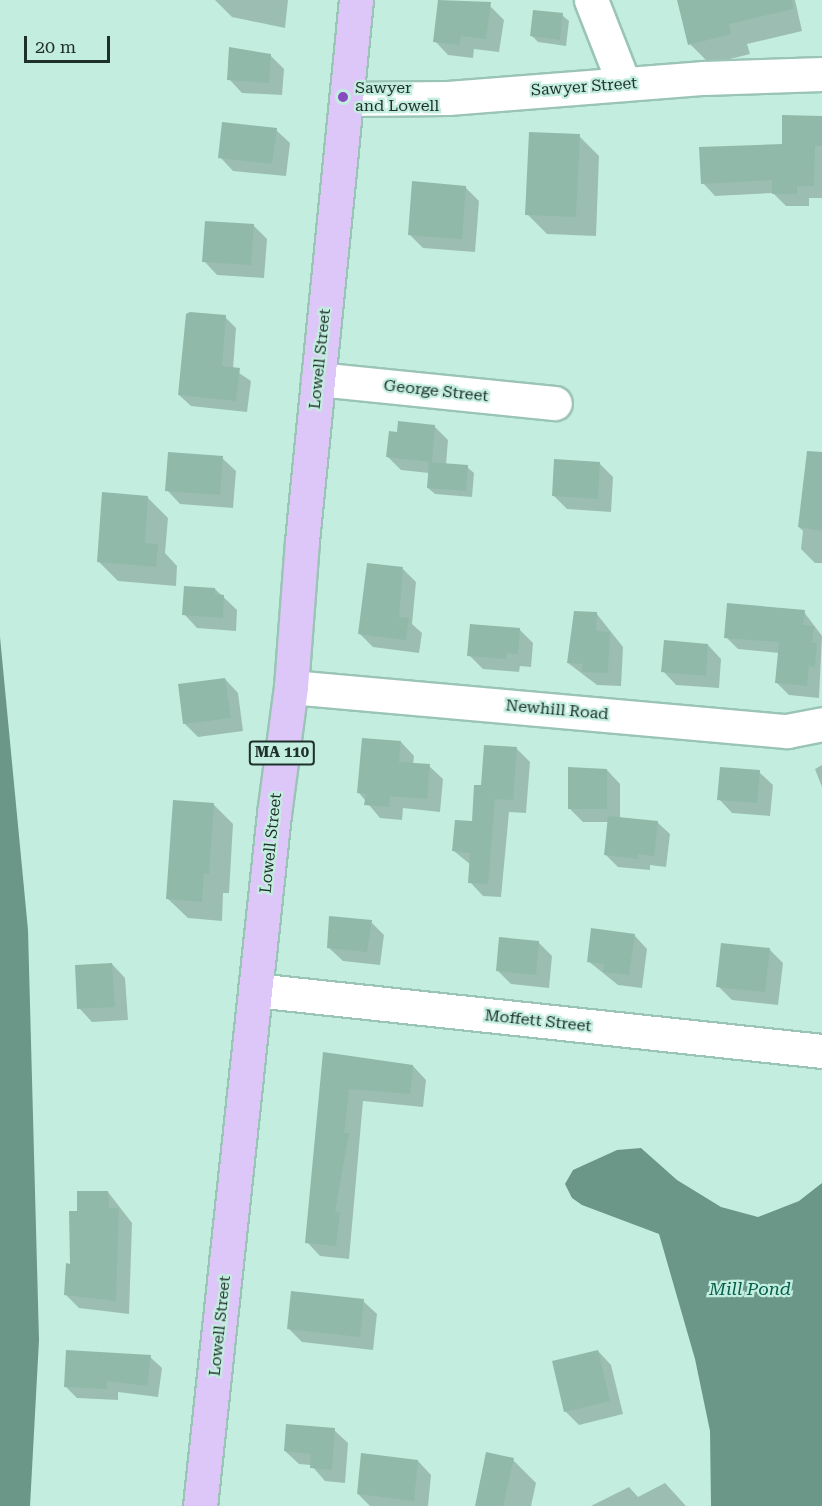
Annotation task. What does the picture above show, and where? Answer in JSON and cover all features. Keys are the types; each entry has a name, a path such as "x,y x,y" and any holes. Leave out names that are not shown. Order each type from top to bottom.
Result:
{"main road":[{"name":"Lowell Street","path":"200,1506 255,990 291,687 318,379 356,0"}],"street":[{"path":"591,0 624,84"},
{"name":"Sawyer Street","path":"346,99 448,98 624,84 822,74"},
{"name":"George Street","path":"318,379 555,403"},
{"name":"Newhill Road","path":"291,687 787,731 822,723"},
{"name":"Moffett Street","path":"255,990 822,1051"}],"water":[{"path":"0,637 28,930 39,1340 30,1506 0,1506"},
{"name":"Mill Pond","path":"641,1148 677,1180 721,1207 758,1217 799,1201 822,1183 822,1506 711,1506 710,1431 695,1359 659,1234 582,1205 572,1198 565,1184 573,1170 617,1150"}],"building":[{"path":"438,0 491,2 486,39 461,36 459,45 433,42"},
{"path":"677,0 792,0 793,9 729,24 731,34 688,45"},
{"path":"533,10 563,13 560,40 530,36"},
{"path":"229,47 271,54 269,83 227,80"},
{"path":"782,115 822,116 822,146 815,146 814,186 797,186 797,194 772,194 772,180 701,184 699,147 782,144"},
{"path":"222,122 277,128 272,164 218,158"},
{"path":"529,132 580,134 576,217 525,215"},
{"path":"412,181 466,186 462,239 408,235"},
{"path":"205,221 254,224 251,265 202,262"},
{"path":"190,312 226,315 222,366 240,368 236,401 178,395 186,314"},
{"path":"398,421 435,425 432,462 386,457 389,431 397,432"},
{"path":"807,451 822,452 822,531 798,527"},
{"path":"168,452 223,456 220,495 165,491"},
{"path":"554,459 600,462 598,499 552,496"},
{"path":"429,462 468,465 466,491 427,488"},
{"path":"102,492 148,496 145,543 158,544 156,567 97,562"},
{"path":"367,563 403,567 399,617 409,618 406,640 358,634"},
{"path":"184,586 215,588 215,594 224,595 223,618 182,615"},
{"path":"727,603 805,610 803,625 814,626 812,643 817,643 815,667 809,666 807,686 775,683 779,642 724,638"},
{"path":"574,611 597,612 596,631 610,632 608,673 582,672 583,664 567,663"},
{"path":"470,624 520,628 518,654 507,653 506,659 467,656"},
{"path":"664,640 708,644 706,676 661,672"},
{"path":"225,678 231,718 183,724 178,684"},
{"path":"362,738 401,741 399,762 430,764 427,799 390,796 389,807 364,805 366,794 357,793"},
{"path":"484,745 517,747 513,800 495,799 488,884 468,883 470,853 452,851 455,820 472,821 474,785 481,785"},
{"path":"568,767 607,769 607,809 568,809"},
{"path":"720,767 760,770 757,803 717,800"},
{"path":"173,800 214,803 209,874 204,873 202,902 166,899"},
{"path":"608,816 658,821 654,856 638,854 638,859 604,855"},
{"path":"329,916 372,920 367,952 327,948"},
{"path":"591,928 635,934 629,975 603,972 604,964 587,962"},
{"path":"499,937 539,941 536,975 496,971"},
{"path":"721,943 770,948 765,992 716,987"},
{"path":"112,963 115,1007 77,1009 75,965"},
{"path":"323,1052 413,1065 410,1094 349,1089 344,1133 349,1133 335,1212 340,1213 336,1246 305,1243"},
{"path":"77,1191 108,1191 109,1208 119,1208 116,1301 64,1295 66,1263 70,1264 69,1211 77,1211"},
{"path":"291,1291 364,1299 360,1337 287,1329"},
{"path":"66,1350 151,1355 147,1386 107,1381 107,1389 64,1387"},
{"path":"598,1350 610,1401 564,1412 552,1361"},
{"path":"286,1424 335,1428 332,1470 310,1468 311,1454 284,1451"},
{"path":"486,1452 514,1458 503,1506 475,1506"},
{"path":"361,1453 418,1460 414,1501 357,1494"}],"place":[{"name":"Sawyer and Lowell","path":"343,97"}]}
